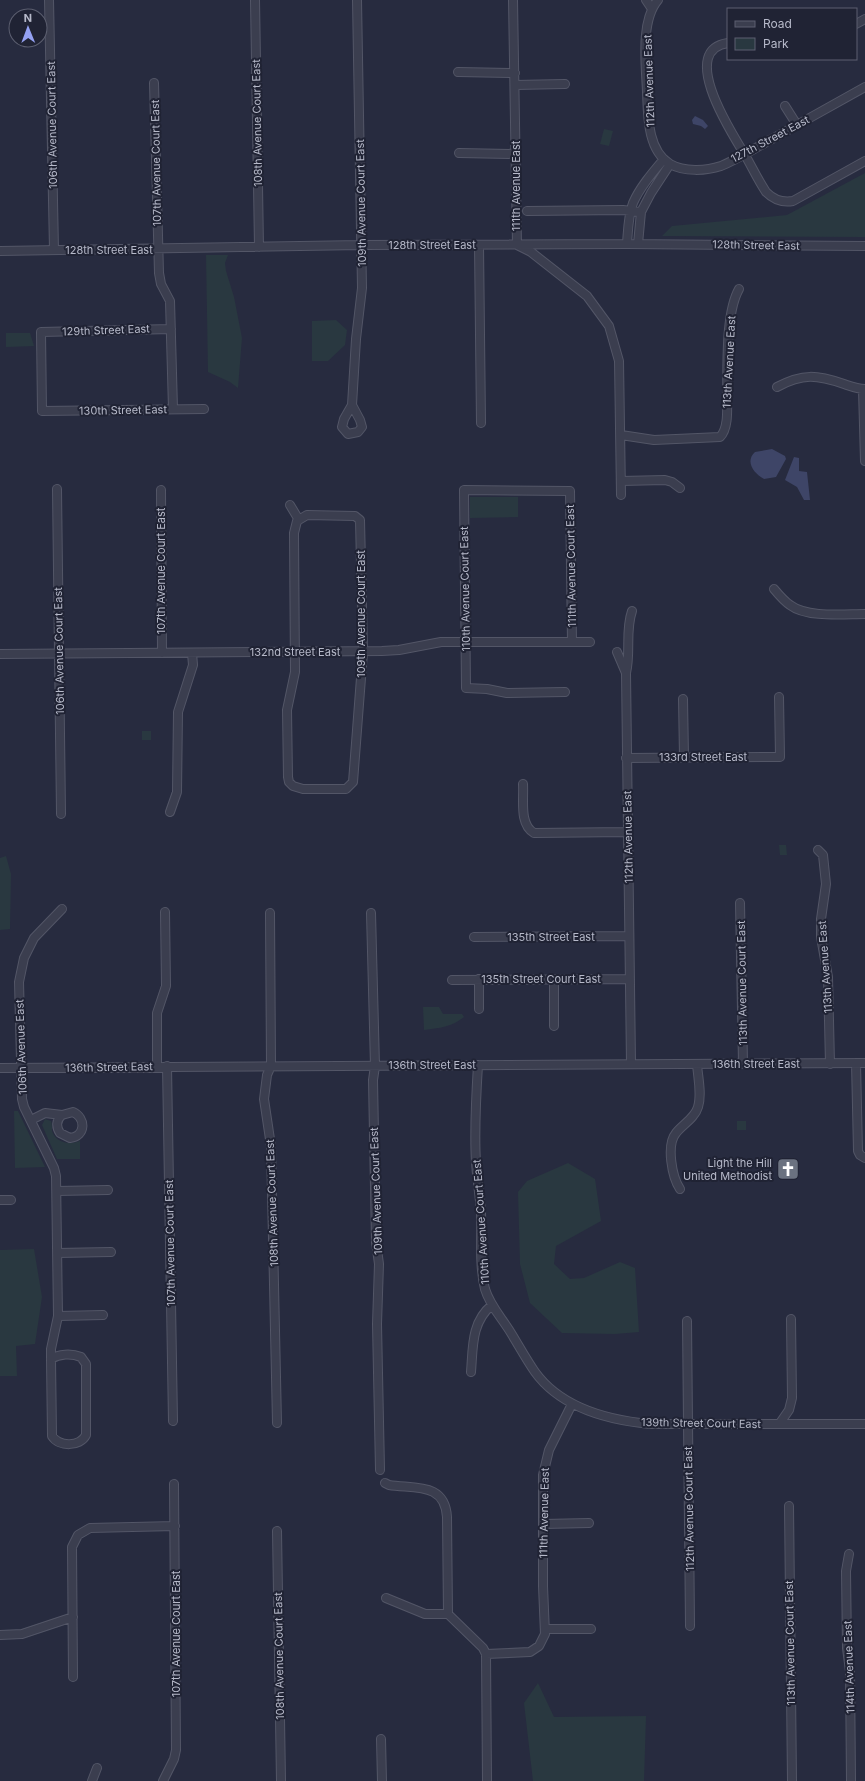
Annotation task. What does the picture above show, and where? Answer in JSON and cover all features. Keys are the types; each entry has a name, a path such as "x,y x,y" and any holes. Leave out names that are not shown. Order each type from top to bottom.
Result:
{"street":[{"name":"106th Avenue Court East","path":"49,0 54,250"},
{"name":"108th Avenue Court East","path":"255,0 260,247"},
{"name":"109th Avenue Court East","path":"352,405 356,339 362,292 357,0"},
{"name":"111th Avenue East","path":"513,0 516,245 531,252 587,296 608,326 619,361 621,495"},
{"path":"646,0 652,9 658,0"},
{"name":"112th Avenue East","path":"652,9 648,23 646,42 648,114 650,129 656,147 667,161"},
{"path":"727,43 719,45 713,50 708,61 710,88 728,126 766,192 773,199 780,201 793,201 865,161"},
{"path":"458,72 514,73"},
{"name":"107th Avenue Court East","path":"154,83 158,249 161,284 170,302 173,409"},
{"path":"515,85 565,84"},
{"name":"127th Street East","path":"667,161 693,170 721,166 865,87"},
{"path":"785,106 797,125"},
{"path":"459,153 516,154"},
{"path":"627,244 631,210 638,195 667,161"},
{"path":"638,244 641,212 667,161"},
{"path":"527,211 631,210 641,212"},
{"name":"128th Street East","path":"0,251 362,245 638,244 865,246"},
{"path":"479,245 481,423"},
{"name":"113th Avenue East","path":"621,435 654,440 720,437 722,435 724,432 727,411 728,360 731,320 734,302 739,289"},
{"name":"129th Street East","path":"42,411 41,332 171,328"},
{"path":"778,387 797,379 815,376 828,378 864,390 865,461"},
{"name":"130th Street East","path":"42,411 204,408"},
{"path":"621,481 665,480 672,482 680,488"},
{"name":"106th Avenue Court East","path":"57,489 60,814"},
{"name":"107th Avenue Court East","path":"161,490 162,653"},
{"name":"111th Avenue Court East","path":"464,490 570,491 572,642"},
{"name":"110th Avenue Court East","path":"464,490 466,688 487,688 507,693 565,692"},
{"path":"290,505 299,520 296,524 294,533 294,652"},
{"name":"109th Avenue Court East","path":"294,652 294,681 287,710 289,782 293,786 303,788 346,789 352,782 363,652 360,520 359,517 348,515 307,515 299,520"},
{"path":"774,589 790,606 801,611 816,613 865,614"},
{"name":"112th Avenue East","path":"631,1064 626,673 628,661 629,625 632,611"},
{"name":"132nd Street East","path":"0,654 363,652 400,650 441,642 590,642"},
{"path":"617,652 626,673"},
{"path":"170,812 177,792 178,712 193,665 192,653"},
{"name":"133rd Street East","path":"626,758 780,757 779,697"},
{"path":"683,699 684,757"},
{"path":"524,784 524,819 527,827 534,833 627,832"},
{"name":"113th Avenue East","path":"818,850 823,855 826,884 821,919 821,937 828,977 830,1064"},
{"name":"113th Avenue Court East","path":"740,903 743,1063"},
{"name":"106th Avenue East","path":"51,1359 59,1355 72,1355 81,1357 86,1364 86,1435 84,1440 79,1443 60,1443 55,1441 52,1436 51,1359 51,1349 58,1316 57,1191 54,1168 22,1099 21,1068 19,982 24,958 34,938 62,909"},
{"path":"157,1066 157,1013 166,986 165,912"},
{"name":"108th Avenue Court East","path":"270,913 271,1066 267,1075 264,1099 271,1146 277,1424"},
{"name":"109th Avenue Court East","path":"371,913 375,1066 373,1080 376,1242 379,1264 377,1324 380,1470"},
{"name":"135th Street East","path":"474,937 629,936"},
{"path":"479,979 479,1009"},
{"path":"554,979 554,1026"},
{"name":"135th Street Court East","path":"452,980 630,979"},
{"name":"136th Street East","path":"0,1068 865,1063"},
{"path":"680,1189 675,1182 671,1166 673,1140 676,1132 698,1109 699,1094 697,1064"},
{"path":"856,1064 858,1151 860,1155 865,1158"},
{"name":"110th Avenue Court East","path":"478,1065 475,1135 476,1162 481,1208 483,1279 492,1305"},
{"name":"107th Avenue Court East","path":"167,1066 173,1421"},
{"path":"31,1120 44,1114 62,1115"},
{"path":"57,1191 108,1190"},
{"path":"0,1200 11,1200"},
{"path":"57,1253 111,1252"},
{"path":"471,1372 474,1341 478,1324 482,1314 492,1305"},
{"name":"139th Street Court East","path":"492,1305 535,1372 558,1395 572,1404 603,1416 631,1422 688,1424 865,1424"},
{"path":"58,1316 103,1315"},
{"path":"780,1423 789,1410 792,1398 790,1319"},
{"name":"112th Avenue Court East","path":"687,1321 690,1626"},
{"name":"111th Avenue East","path":"545,1629 543,1586 543,1494 545,1462 549,1450 572,1404"},
{"path":"385,1483 389,1485 432,1491 440,1496 447,1509 448,1614"},
{"name":"107th Avenue Court East","path":"163,1781 174,1760 176,1750 174,1484"},
{"name":"113th Avenue Court East","path":"789,1506 792,1781"},
{"path":"544,1524 589,1523"},
{"path":"73,1677 72,1547 74,1540 79,1534 90,1528 175,1526"},
{"name":"108th Avenue Court East","path":"277,1531 281,1781"},
{"name":"114th Avenue East","path":"849,1554 846,1571 850,1671 851,1781"},
{"path":"386,1598 425,1614 448,1614 483,1648 486,1654 487,1781"},
{"path":"0,1635 22,1634 73,1616"},
{"path":"486,1654 533,1651 541,1644 545,1629 591,1629"},
{"path":"381,1739 382,1781"},
{"path":"92,1781 97,1768"}],"green space":[{"path":"604,129 613,131 609,146 600,144"},
{"path":"865,173 865,237 662,236 672,226 787,215"},
{"path":"206,255 228,255 225,263 226,271 234,297 242,338 238,388 230,382 208,372"},
{"path":"336,320 347,330 345,345 328,361 312,361 312,321"},
{"path":"6,333 30,333 34,346 6,347"},
{"path":"470,497 518,497 518,517 470,518"},
{"path":"142,731 151,731 151,740 142,740"},
{"path":"779,845 786,845 787,855 780,855"},
{"path":"6,856 11,874 10,929 0,930 0,858"},
{"path":"423,1007 439,1007 443,1014 462,1014 464,1017 450,1025 424,1030"},
{"path":"14,1111 18,1111 45,1167 15,1168"},
{"path":"45,1119 51,1121 54,1135 63,1142 72,1143 80,1141 80,1159 57,1159 42,1125"},
{"path":"737,1121 746,1121 746,1130 737,1130"},
{"path":"568,1163 595,1179 601,1221 556,1246 554,1264 570,1279 584,1278 620,1262 635,1268 639,1332 615,1334 562,1333 530,1303 520,1264 518,1192 527,1181"},
{"path":"34,1249 42,1297 35,1344 16,1346 17,1376 0,1376 0,1250"},
{"path":"538,1683 554,1717 646,1716 644,1781 533,1781 524,1703"}],"water":[{"path":"695,116 703,120 708,126 705,129 701,126 693,124 692,120"},
{"path":"772,449 785,456 786,459 776,477 764,479 757,474 752,467 752,455 755,452"},
{"path":"794,457 799,458 799,471 807,472 810,500 804,500 797,487 785,480"}],"place":[{"name":"Light the Hill United Methodist","path":"788,1169"}]}
